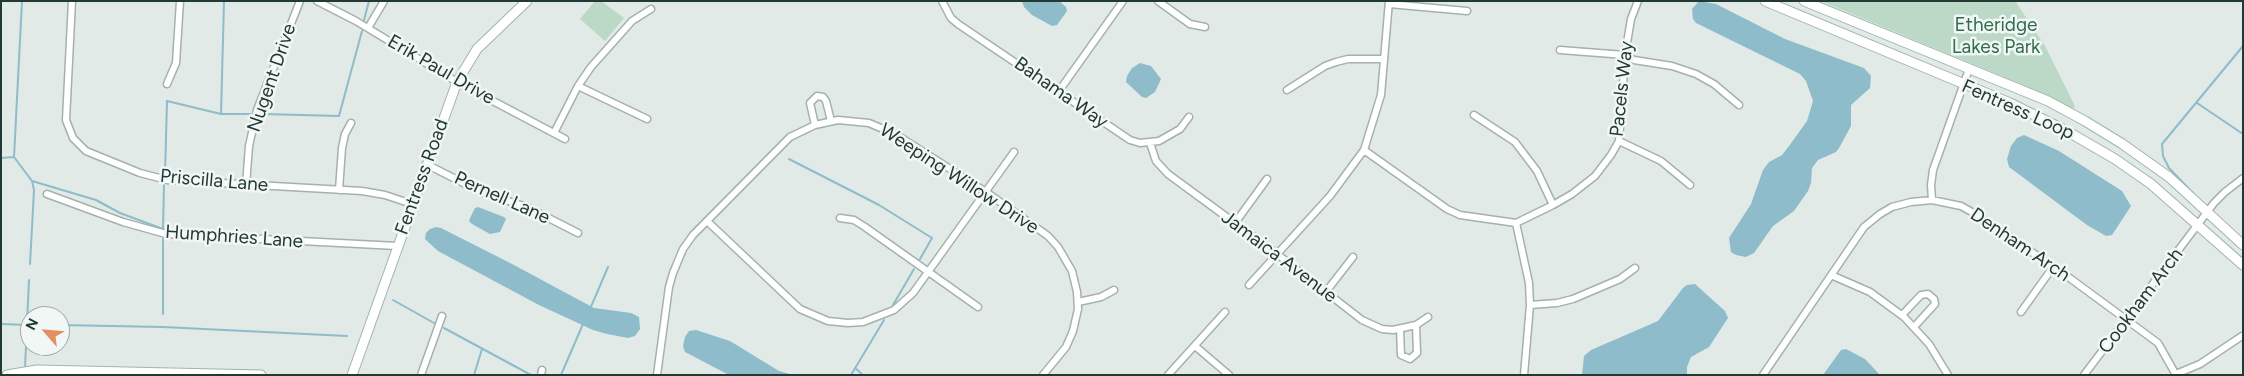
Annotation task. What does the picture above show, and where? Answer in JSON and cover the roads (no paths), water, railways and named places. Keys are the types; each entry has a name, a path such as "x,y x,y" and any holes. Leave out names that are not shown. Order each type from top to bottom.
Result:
{"street":[{"name":"Priscilla Lane","path":"72,1 66,120 76,142 86,150 155,177 184,182 373,192 412,204"},
{"path":"167,84 176,63 180,1"},
{"name":"Nugent Drive","path":"246,185 249,146 257,110 300,1"},
{"name":"Erik Paul Drive","path":"317,1 368,28 457,82 565,139"},
{"path":"368,28 384,1"},
{"name":"Fentress Road","path":"352,375 426,164 457,82 477,50 527,1"},
{"name":"Bahama Way","path":"942,1 951,18 958,24 1060,91 1125,137 1140,143 1150,143"},
{"path":"1060,91 1123,1"},
{"path":"1158,1 1190,24 1205,27"},
{"name":"Pacels Way","path":"1516,223 1572,194 1595,176 1619,141 1625,55 1631,19 1638,1"},
{"name":"Fentress Loop","path":"1765,1 2010,103 2090,144 2150,184 2243,265"},
{"name":"Fentress Loop","path":"1804,1 2048,101 2084,121 2121,143 2168,177 2243,245"},
{"path":"1249,285 1330,196 1364,150 1381,94 1389,3 1467,11"},
{"path":"554,133 578,86 595,62 632,21 651,9"},
{"path":"1560,50 1625,55 1634,60 1651,62 1696,74 1714,84 1739,105"},
{"path":"1287,90 1325,66 1336,62 1348,59 1383,59"},
{"path":"1932,200 1933,170 1969,69"},
{"path":"578,86 647,119"},
{"path":"815,125 810,103 817,96 823,97 826,101 831,121"},
{"path":"1474,116 1515,142 1537,171 1553,205"},
{"path":"1150,143 1167,138 1180,129 1189,118"},
{"name":"Weeping Willow Drive","path":"657,375 672,272 683,249 707,220 779,147 797,133 815,125 831,121 854,120 883,128 986,192 1048,236 1058,247 1068,261 1072,271 1078,302 1076,321 1072,336 1059,357 1043,375"},
{"path":"339,190 342,148 345,134 351,123"},
{"path":"1619,141 1661,161 1690,185"},
{"name":"Jamaica Avenue","path":"1150,143 1156,161 1161,168 1371,326 1382,329 1400,329 1416,325 1428,317"},
{"path":"1364,150 1447,209 1460,215 1516,223 1528,271 1530,305 1524,375"},
{"path":"707,220 794,305 828,321 863,322 884,315 905,302 929,272 1014,152"},
{"name":"Pernell Lane","path":"426,164 483,193 527,207 578,233"},
{"name":"Cookham Arch","path":"2084,375 2128,320 2207,213 2225,192 2243,178"},
{"path":"1234,223 1267,179"},
{"name":"Humphries Lane","path":"47,194 123,222 166,234 397,246"},
{"name":"Denham Arch","path":"1763,375 1856,236 1880,214 1898,205 1932,200 1949,202 1967,209 2128,320 2158,343 2176,374"},
{"path":"840,218 860,223 978,307"},
{"path":"1325,292 1353,257"},
{"path":"2021,312 2052,266"},
{"path":"1530,305 1557,303 1573,299 1620,279 1635,268"},
{"path":"1831,275 1870,292 1902,315 1929,344 1948,375"},
{"path":"1078,302 1101,297 1114,290"},
{"path":"1902,315 1921,295 1928,294 1934,299 1935,304 1914,327"},
{"path":"1168,375 1225,312"},
{"path":"421,375 442,316"},
{"path":"1400,329 1401,355 1410,359 1417,353 1416,325"},
{"path":"2176,374 2200,364 2242,336"},
{"path":"1195,346 1228,375"},
{"path":"7,375 37,370 261,375"}],"water":[{"path":"1022,1 1059,1 1066,7 1067,11 1057,25 1052,26 1032,15 1024,7"},
{"path":"1699,1 1716,4 1785,39 1864,68 1871,76 1870,88 1851,105 1851,126 1839,148 1836,152 1818,160 1812,168 1811,183 1808,191 1794,211 1773,226 1754,253 1746,257 1731,252 1729,238 1751,204 1763,170 1769,162 1782,155 1789,146 1807,121 1813,101 1806,81 1800,74 1696,23 1693,19 1692,9"},
{"path":"1140,63 1151,66 1161,79 1155,92 1146,98 1142,97 1126,82 1132,68"},
{"path":"2024,135 2059,151 2122,191 2131,206 2112,235 2106,236 2087,225 2009,167 2007,159 2011,146 2017,138"},
{"path":"478,207 506,219 500,232 490,234 469,221 475,208"},
{"path":"436,227 512,264 594,308 631,313 639,317 640,329 635,336 628,338 607,334 593,330 539,305 438,251 425,239 426,233"},
{"path":"1695,284 1725,311 1728,318 1709,347 1691,357 1687,367 1687,375 1582,375 1584,356 1591,350 1658,321 1683,288 1687,285"},
{"path":"696,330 730,341 779,371 793,375 729,375 685,352 683,346 685,337 689,331"},
{"path":"1846,349 1865,359 1880,375 1823,375 1841,350"}],"waterway":[{"path":"22,1 14,157 32,181 34,190 30,264"},
{"path":"221,114 224,1"},
{"path":"364,20 369,1"},
{"path":"262,114 339,116 362,31"},
{"path":"2193,193 2169,168 2163,156 2162,144 2243,46"},
{"path":"165,174 167,101 221,114 250,114"},
{"path":"2197,103 2243,134"},
{"path":"1,158 14,157"},
{"path":"789,159 879,205 932,238 920,259"},
{"path":"32,181 96,200 120,213 163,229 185,232"},
{"path":"163,229 164,185"},
{"path":"163,239 163,314"},
{"path":"590,309 608,267"},
{"path":"893,305 914,269"},
{"path":"25,368 29,280"},
{"path":"393,300 434,323"},
{"path":"851,375 884,320"},
{"path":"1,324 20,325"},
{"path":"561,375 583,324"},
{"path":"70,325 163,327 347,336"},
{"path":"444,328 531,375"},
{"path":"474,375 482,349"},
{"path":"855,368 863,375"}],"park label":[{"name":"Etheridge Lakes Park","path":"1996,36"}]}
